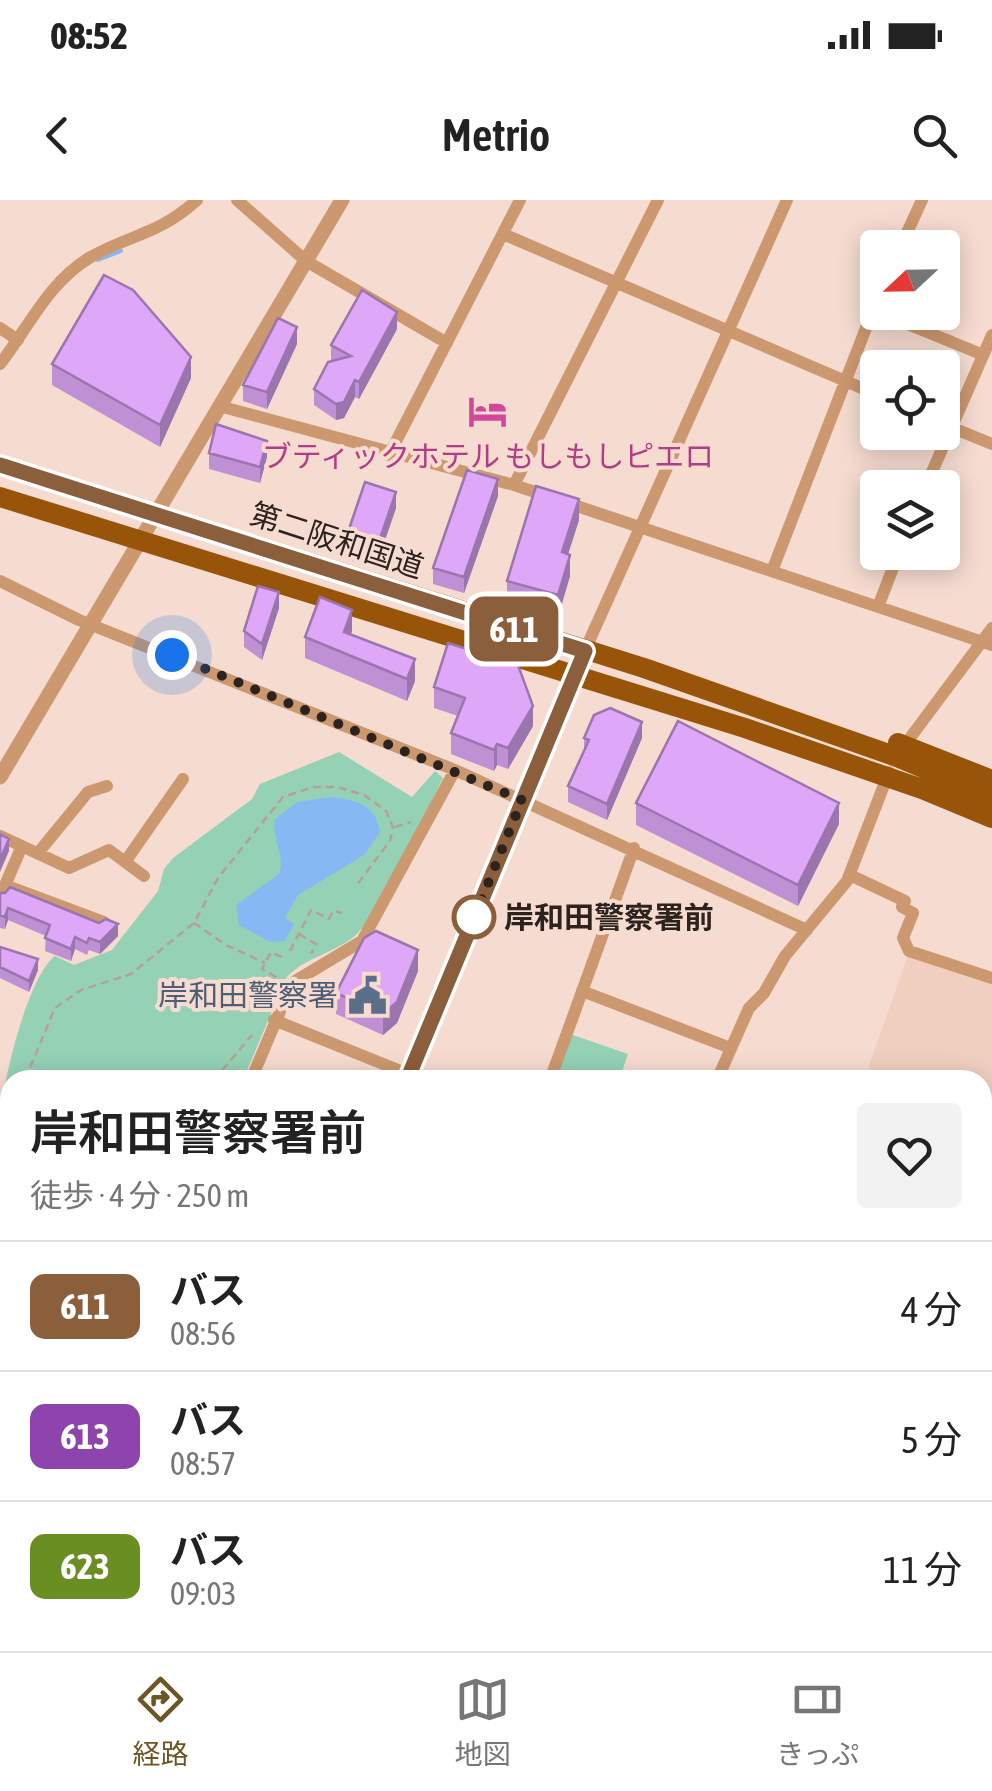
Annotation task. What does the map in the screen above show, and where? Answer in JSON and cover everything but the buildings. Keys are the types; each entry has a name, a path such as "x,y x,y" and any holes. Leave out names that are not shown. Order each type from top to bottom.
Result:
{"highway":[{"name":"第二阪和国道","path":"0,465 155,511 743,702 780,704 893,766"},
{"name":"第二阪和国道","path":"0,497 136,543 745,728 764,746 893,766"},
{"path":"893,766 992,818"},
{"path":"893,766 992,780"},
{"path":"893,766 992,834"},
{"path":"926,780 992,797"}],"street":[{"path":"0,364 51,292 88,259 147,236 197,200"},
{"path":"237,200 306,261 447,343"},
{"path":"0,778 342,200"},
{"path":"388,454 520,200"},
{"path":"514,486 658,200"},
{"path":"416,1070 573,677 787,200"},
{"path":"908,230 922,200"},
{"path":"503,234 618,280 860,387"},
{"path":"0,328 18,340"},
{"path":"772,571 867,330"},
{"path":"926,330 981,354"},
{"path":"960,397 992,335"},
{"path":"219,406 514,486 986,643"},
{"path":"960,431 992,444"},
{"path":"878,607 892,570"},
{"path":"0,581 455,770 808,930"},
{"path":"720,1070 749,1008 850,875 893,766 986,643 992,628"},
{"path":"255,1070 292,983 362,941 455,770"},
{"path":"125,862 183,779"},
{"path":"38,853 88,792 107,786"},
{"path":"0,836 69,868 109,850 144,876"},
{"path":"22,846 3,891 104,922"},
{"path":"554,1070 634,848"},
{"path":"850,875 905,901 902,907 913,913 903,938 909,950 992,978"},
{"path":"582,990 728,1047"},
{"path":"274,1020 394,1070"}],"path":[{"path":"33,1070 46,1026 63,1001 80,990 132,974 194,923 218,878 251,841 277,800 314,787 364,795 390,819 393,827 384,852 356,886"},
{"path":"290,951 312,910 329,920 333,912 342,913"},
{"path":"194,923 265,963"},
{"path":"299,934 316,944 308,960"},
{"path":"276,977 262,969 271,952 286,959"},
{"path":"222,1070 252,1034"}],"shaded area":[{"path":"908,955 992,984 992,1070 868,1070"}],"green space":[{"path":"339,752 412,797 435,771 443,778 367,922 349,941 301,965 286,978 247,1070 8,1070 25,1010 55,956 74,965 112,950 158,891 164,869 173,858 252,799 260,784"},
{"path":"570,1034 628,1054 622,1070 557,1070"}],"water":[{"path":"330,797 355,802 374,815 380,832 364,855 298,895 285,918 294,924 285,941 270,942 239,925 236,905 279,874 275,819 297,802"}],"waterway":[{"path":"98,260 121,251"}],"bus line":[{"name":"611","path":"0,465 155,511 585,651 411,1070"}],"place":[{"name":"ブティックホテル もしもしピエロ","path":"488,412"},
{"name":"岸和田警察署前","path":"474,917"},
{"name":"岸和田警察署","path":"368,995"}],"route":[{"path":"172,655 522,800 470,928 474,917"}]}
